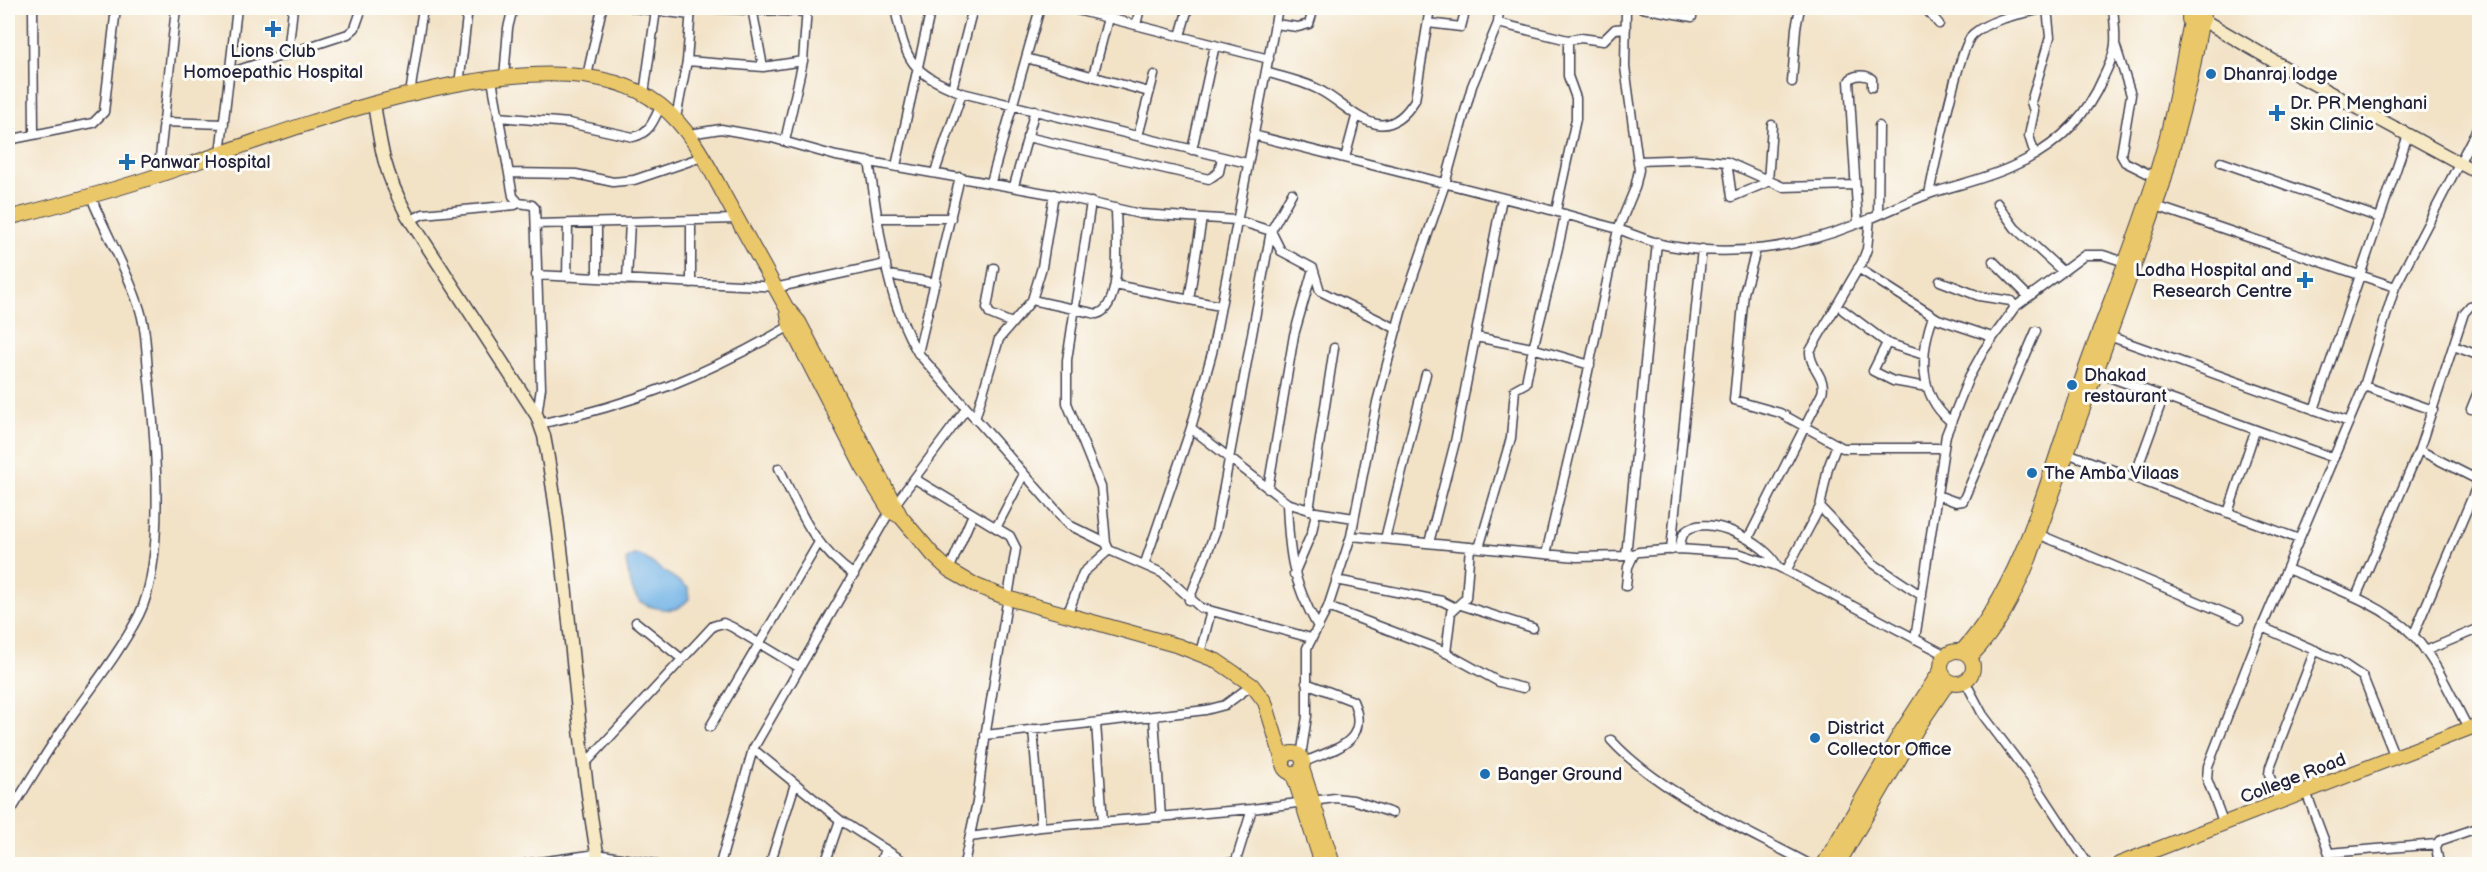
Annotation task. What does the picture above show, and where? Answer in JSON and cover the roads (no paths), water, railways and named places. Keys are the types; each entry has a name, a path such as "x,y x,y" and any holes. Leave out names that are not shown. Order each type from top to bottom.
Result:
{"main road":[{"path":"1966,654 2010,578 2155,177 2198,15"},
{"path":"1838,864 1945,676 1946,655 1966,654 1992,633 2014,595 2038,534 2175,148 2198,15"},
{"path":"8,226 94,204 410,94 496,81 587,76 644,94 690,134 786,307 799,322 896,511"},
{"path":"8,218 158,176 299,124 496,81 594,86 622,94 665,112"},
{"path":"786,307 790,326 842,430 896,511 949,570 976,586 1007,598 1200,653 1252,685 1265,702 1287,772 1300,765 1322,864"},
{"path":"1945,676 1965,681 1974,668 1966,654"},
{"path":"1824,864 1895,741 1945,676"},
{"name":"College Road","path":"2119,864 2474,726"},
{"path":"1307,803 1333,864"}],"street":[{"path":"33,8 34,133"},
{"path":"8,140 93,123 104,112 116,8"},
{"path":"158,176 176,8"},
{"path":"220,154 237,8"},
{"path":"288,53 293,8"},
{"path":"229,73 348,34 355,28 362,8"},
{"path":"410,94 423,8"},
{"path":"459,85 468,8"},
{"path":"513,8 496,81 498,117 513,195 519,203"},
{"path":"587,76 602,8"},
{"path":"498,117 569,123 633,137 643,135 665,112 687,61 691,11 634,8"},
{"path":"698,8 807,10 803,61 785,141"},
{"path":"895,8 907,55 916,69 931,81 962,93 1247,163"},
{"path":"896,166 931,8"},
{"path":"952,89 973,8"},
{"path":"991,182 1040,8"},
{"path":"1069,8 1090,10 1136,26 1269,58"},
{"path":"1136,26 1140,8"},
{"path":"1180,36 1188,8"},
{"path":"1145,563 1191,428 1212,353 1278,8"},
{"path":"1275,24 1304,27 1309,24 1314,8"},
{"path":"1266,72 1314,87 1356,117 1383,125 1396,120 1408,111 1419,86 1431,8"},
{"path":"1428,23 1461,27 1466,8"},
{"path":"1300,765 1307,716 1307,648 1328,607 1351,536 1377,402 1397,329 1445,184 1472,86 1498,22 1499,8"},
{"path":"1546,554 1590,365 1618,229 1638,179 1639,161 1625,67 1626,8"},
{"path":"1642,8 1692,17"},
{"path":"1792,82 1796,27 1800,8"},
{"path":"1925,8 1939,24"},
{"path":"1929,194 1958,65 1968,39 1988,25 2047,8 2050,37 2031,102 2034,111 2029,136 2035,154"},
{"path":"2113,8 2115,43 2131,95 2121,156 2125,162 2155,177"},
{"path":"752,9 763,66"},
{"path":"644,94 656,10"},
{"path":"2198,15 2301,77 2480,174"},
{"path":"1094,76 1108,18"},
{"path":"1498,22 1569,40 1581,38 1603,41 1615,29 1626,28"},
{"path":"1446,653 1451,612 1467,591 1474,547 1511,438 1515,389 1526,383 1532,348 1557,262 1561,213 1576,119 1576,98 1568,76 1569,40"},
{"path":"1253,135 1561,213 1657,242 1702,249 1756,250 1814,239 1858,224 1929,194 2008,168 2035,154 2068,131 2083,116 2110,66 2115,43"},
{"path":"1192,150 1215,45"},
{"path":"1026,58 1149,92"},
{"path":"687,61 763,66 803,61"},
{"path":"1138,136 1154,75"},
{"path":"1858,224 1849,81 1854,76 1867,76 1872,79 1872,87"},
{"path":"935,172 962,93"},
{"path":"374,107 382,158 390,183 538,420"},
{"path":"1014,186 1035,110"},
{"path":"1345,158 1356,117"},
{"path":"163,122 224,124"},
{"path":"2224,824 2207,779 2208,766 2262,627 2364,386 2396,287 2458,161 2480,123"},
{"path":"1767,182 1772,124"},
{"path":"1878,214 1879,126"},
{"path":"690,134 721,129 785,141 836,156 1014,186 1140,214 1236,220 1271,231 1281,251 1313,268 1320,291 1397,329"},
{"path":"2314,410 2408,135"},
{"path":"1027,137 1209,179 1219,172 1222,157"},
{"path":"509,173 576,174 613,182 634,180 702,157"},
{"path":"1639,161 1695,159 1727,162 1745,168 1767,182 1783,187 1855,185"},
{"path":"869,161 886,264 908,336 918,353 966,410 1069,525 1125,559 1145,563 1162,573 1190,600 1211,611 1311,638"},
{"path":"1727,162 1732,197 1767,182"},
{"path":"2221,162 2380,218"},
{"path":"918,353 960,177"},
{"path":"1190,600 1216,530 1271,231 1292,193"},
{"path":"975,419 999,339 1032,300 1042,267 1054,194"},
{"path":"1430,543 1455,442 1502,198"},
{"path":"1091,202 1067,360 1066,403 1101,487 1108,547"},
{"path":"411,220 423,214 516,206 519,203 532,205 535,208 541,388 538,420 554,493 598,859"},
{"path":"1997,203 2015,228 2062,271"},
{"path":"8,816 64,727 115,657 140,612 148,585 154,543 156,492 152,411 144,332 139,304 94,204"},
{"path":"2156,206 2396,287"},
{"path":"1032,300 1097,314 1104,312 1115,285 1116,208"},
{"path":"878,218 951,218"},
{"path":"1189,300 1202,218"},
{"path":"1748,539 1824,387 1810,359 1810,351 1867,249 1870,218"},
{"path":"536,224 737,219"},
{"path":"691,283 692,220"},
{"path":"627,280 630,222"},
{"path":"597,223 597,278"},
{"path":"567,277 568,224"},
{"path":"1626,586 1657,242"},
{"path":"1675,549 1702,249"},
{"path":"1756,250 1744,293 1733,398 1738,403 1780,412 1836,447 1943,447"},
{"path":"1915,639 1943,447 1950,420 1969,377 1992,337 2015,307 2028,296 2088,254 2103,255 2124,262"},
{"path":"1993,261 2028,296"},
{"path":"536,275 775,286 886,264"},
{"path":"994,268 987,308 990,314 1012,323"},
{"path":"1268,489 1294,335 1313,268"},
{"path":"1858,268 1933,316 1992,337"},
{"path":"889,275 936,283"},
{"path":"1940,281 1979,296 2011,301 2015,307"},
{"path":"1115,285 1220,306"},
{"path":"2356,597 2419,450 2464,313 2470,306 2480,304"},
{"path":"1843,310 1887,343 1924,356"},
{"path":"1933,316 1925,338 1927,387 1935,405 1950,420"},
{"path":"538,420 617,406 673,386 790,326"},
{"path":"1937,495 1956,502 1963,501 2036,332"},
{"path":"2109,336 2349,422"},
{"path":"1476,337 1532,348 1590,365"},
{"path":"1887,343 1873,371 1893,381 1927,387"},
{"path":"2454,346 2480,356"},
{"path":"1293,574 1312,532 1312,511 1334,348"},
{"path":"2095,372 2334,458"},
{"path":"1385,539 1425,374"},
{"path":"2364,386 2433,410"},
{"path":"2470,410 2480,387"},
{"path":"2134,478 2163,398"},
{"path":"720,864 753,750 854,575 915,479 966,410"},
{"path":"1191,428 1287,503 1312,511 1354,518"},
{"path":"2228,513 2255,431"},
{"path":"1786,571 1820,507 1828,468 1836,447"},
{"path":"2413,636 2479,480 2419,450"},
{"path":"2067,453 2299,539"},
{"path":"779,468 818,544 833,560 854,575"},
{"path":"996,528 1024,474"},
{"path":"915,479 1010,536 1016,548 964,864"},
{"path":"1287,503 1293,574 1302,599 1318,627"},
{"path":"1820,507 1874,564 1922,596"},
{"path":"949,570 973,514"},
{"path":"1675,549 1683,534 1692,527 1726,529 1748,539 1770,554 1777,566"},
{"path":"2038,534 2239,619"},
{"path":"1351,536 1577,557 1630,555 1675,549 1738,553 1777,566 1946,655"},
{"path":"710,727 818,544"},
{"path":"1068,614 1083,573 1108,547"},
{"path":"2287,569 2356,597 2400,625 2425,651 2474,726"},
{"path":"1336,580 1442,601 1533,628"},
{"path":"1328,607 1446,653 1499,682 1523,688"},
{"path":"1200,653 1211,611"},
{"path":"636,622 682,659"},
{"path":"585,764 712,626 723,623 800,668"},
{"path":"2262,627 2315,650 2363,677 2395,757"},
{"path":"2425,651 2480,628"},
{"path":"2279,802 2269,774 2270,767 2315,650"},
{"path":"1965,681 1983,715 2037,785 2088,864"},
{"path":"1300,765 1347,744 1356,732 1356,708 1353,701 1306,683"},
{"path":"985,735 1154,718 1225,705 1252,685"},
{"path":"1154,718 1161,818"},
{"path":"1096,723 1103,822"},
{"path":"1033,729 1041,827"},
{"path":"1611,740 1631,762 1680,793 1809,864"},
{"path":"753,750 840,820 908,864"},
{"path":"770,864 795,784"},
{"path":"2306,792 2329,853 2437,844 2480,827"},
{"path":"970,837 1041,827 1161,818 1335,798 1353,800 1392,813"},
{"path":"1223,864 1235,863 1252,809"},
{"path":"825,864 840,820"},
{"path":"2437,844 2439,864"},
{"path":"880,864 885,849"},
{"path":"525,864 598,859 655,864"}],"water":[{"path":"633,555 640,555 683,584 688,588 689,599 674,609 656,608 640,601 633,590 626,560"}],"place":[{"name":"Lions Club Homoepathic Hospital","path":"273,29"},
{"name":"Dhanraj lodge","path":"2211,74"},
{"name":"Dr. PR Menghani Skin Clinic","path":"2277,113"},
{"name":"Panwar Hospital","path":"127,162"},
{"name":"Lodha Hospital and Research Centre","path":"2305,280"},
{"name":"Dhakad restaurant","path":"2072,385"},
{"name":"The Amba Vilaas","path":"2032,473"},
{"name":"District Collector Office","path":"1815,738"},
{"name":"Banger Ground","path":"1485,774"}]}
